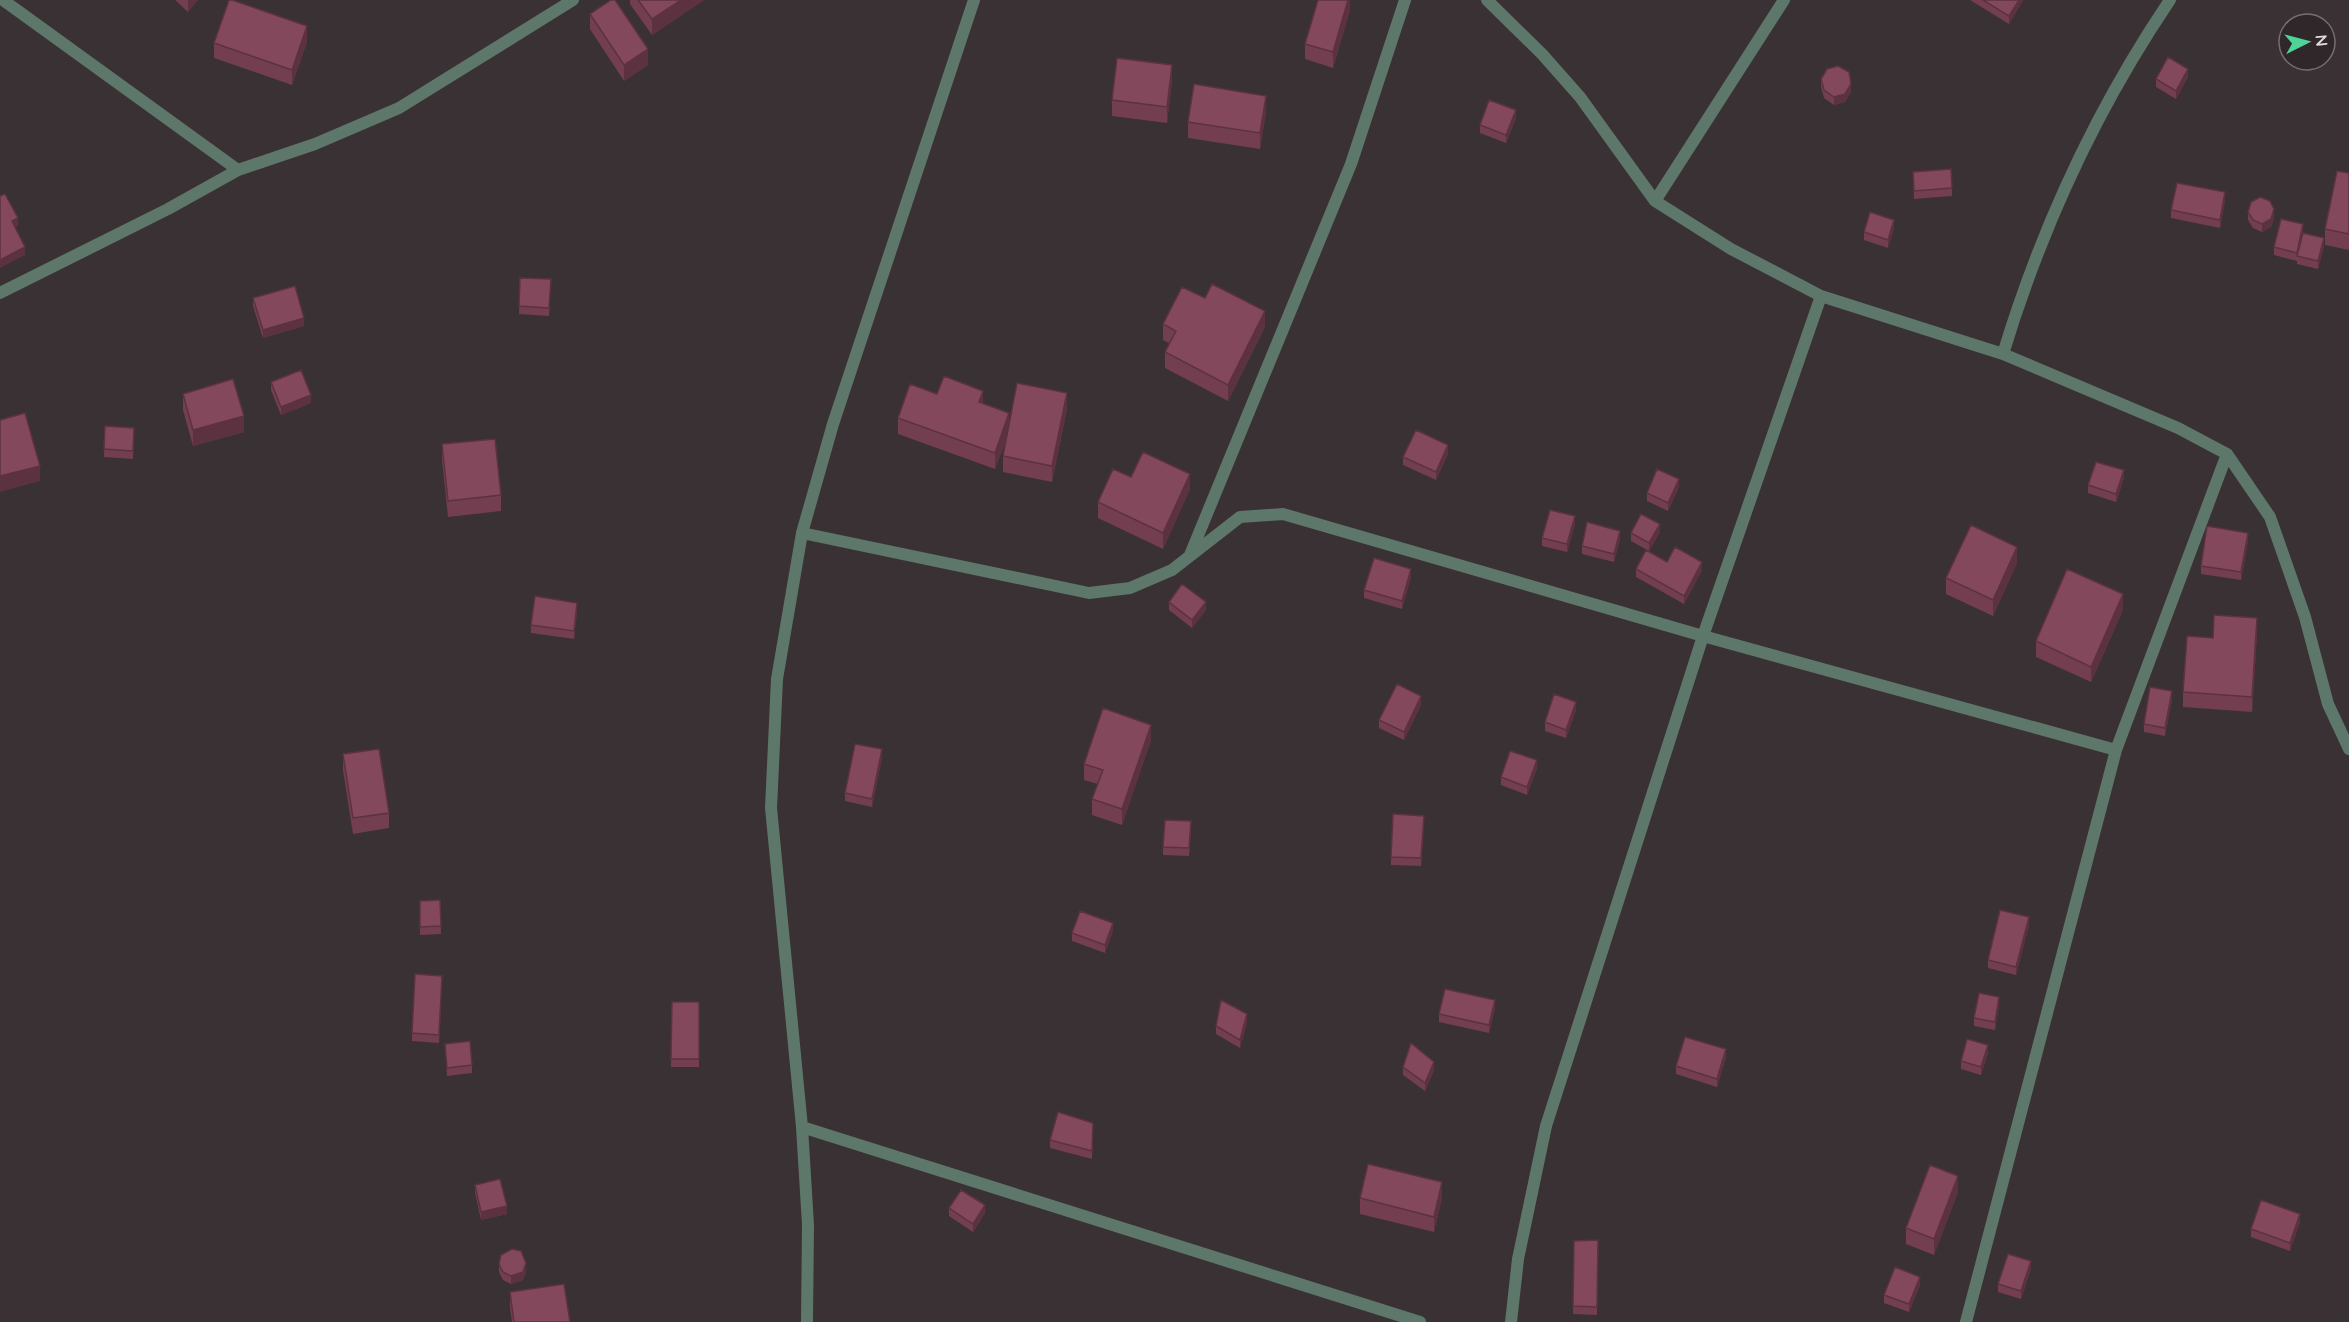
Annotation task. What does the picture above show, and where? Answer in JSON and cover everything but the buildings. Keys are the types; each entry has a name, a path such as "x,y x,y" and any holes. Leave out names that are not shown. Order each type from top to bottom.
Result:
{"street":[{"path":"3,0 124,90 238,170"},
{"path":"0,293 168,209 238,170 315,144 399,108 573,0"},
{"path":"807,1322 808,1225 802,1127 771,808 777,679 802,533 833,424 974,0"},
{"path":"1190,556 1351,164 1405,0"},
{"path":"1487,0 1542,54 1580,97 1655,201 1731,249 1821,296 2003,354 2178,428 2227,454 2270,517 2305,617 2328,704 2349,749"},
{"path":"1655,201 1784,0"},
{"path":"2003,354 2025,282 2063,191 2110,100 2170,0"},
{"path":"1511,1322 1518,1259 1546,1126 1703,636 1821,296"},
{"path":"1966,1322 2116,750 2227,454"},
{"path":"802,533 1089,593 1130,588 1172,570 1240,517 1283,514 1703,636 2116,750"},
{"path":"802,1127 1420,1322"}]}
